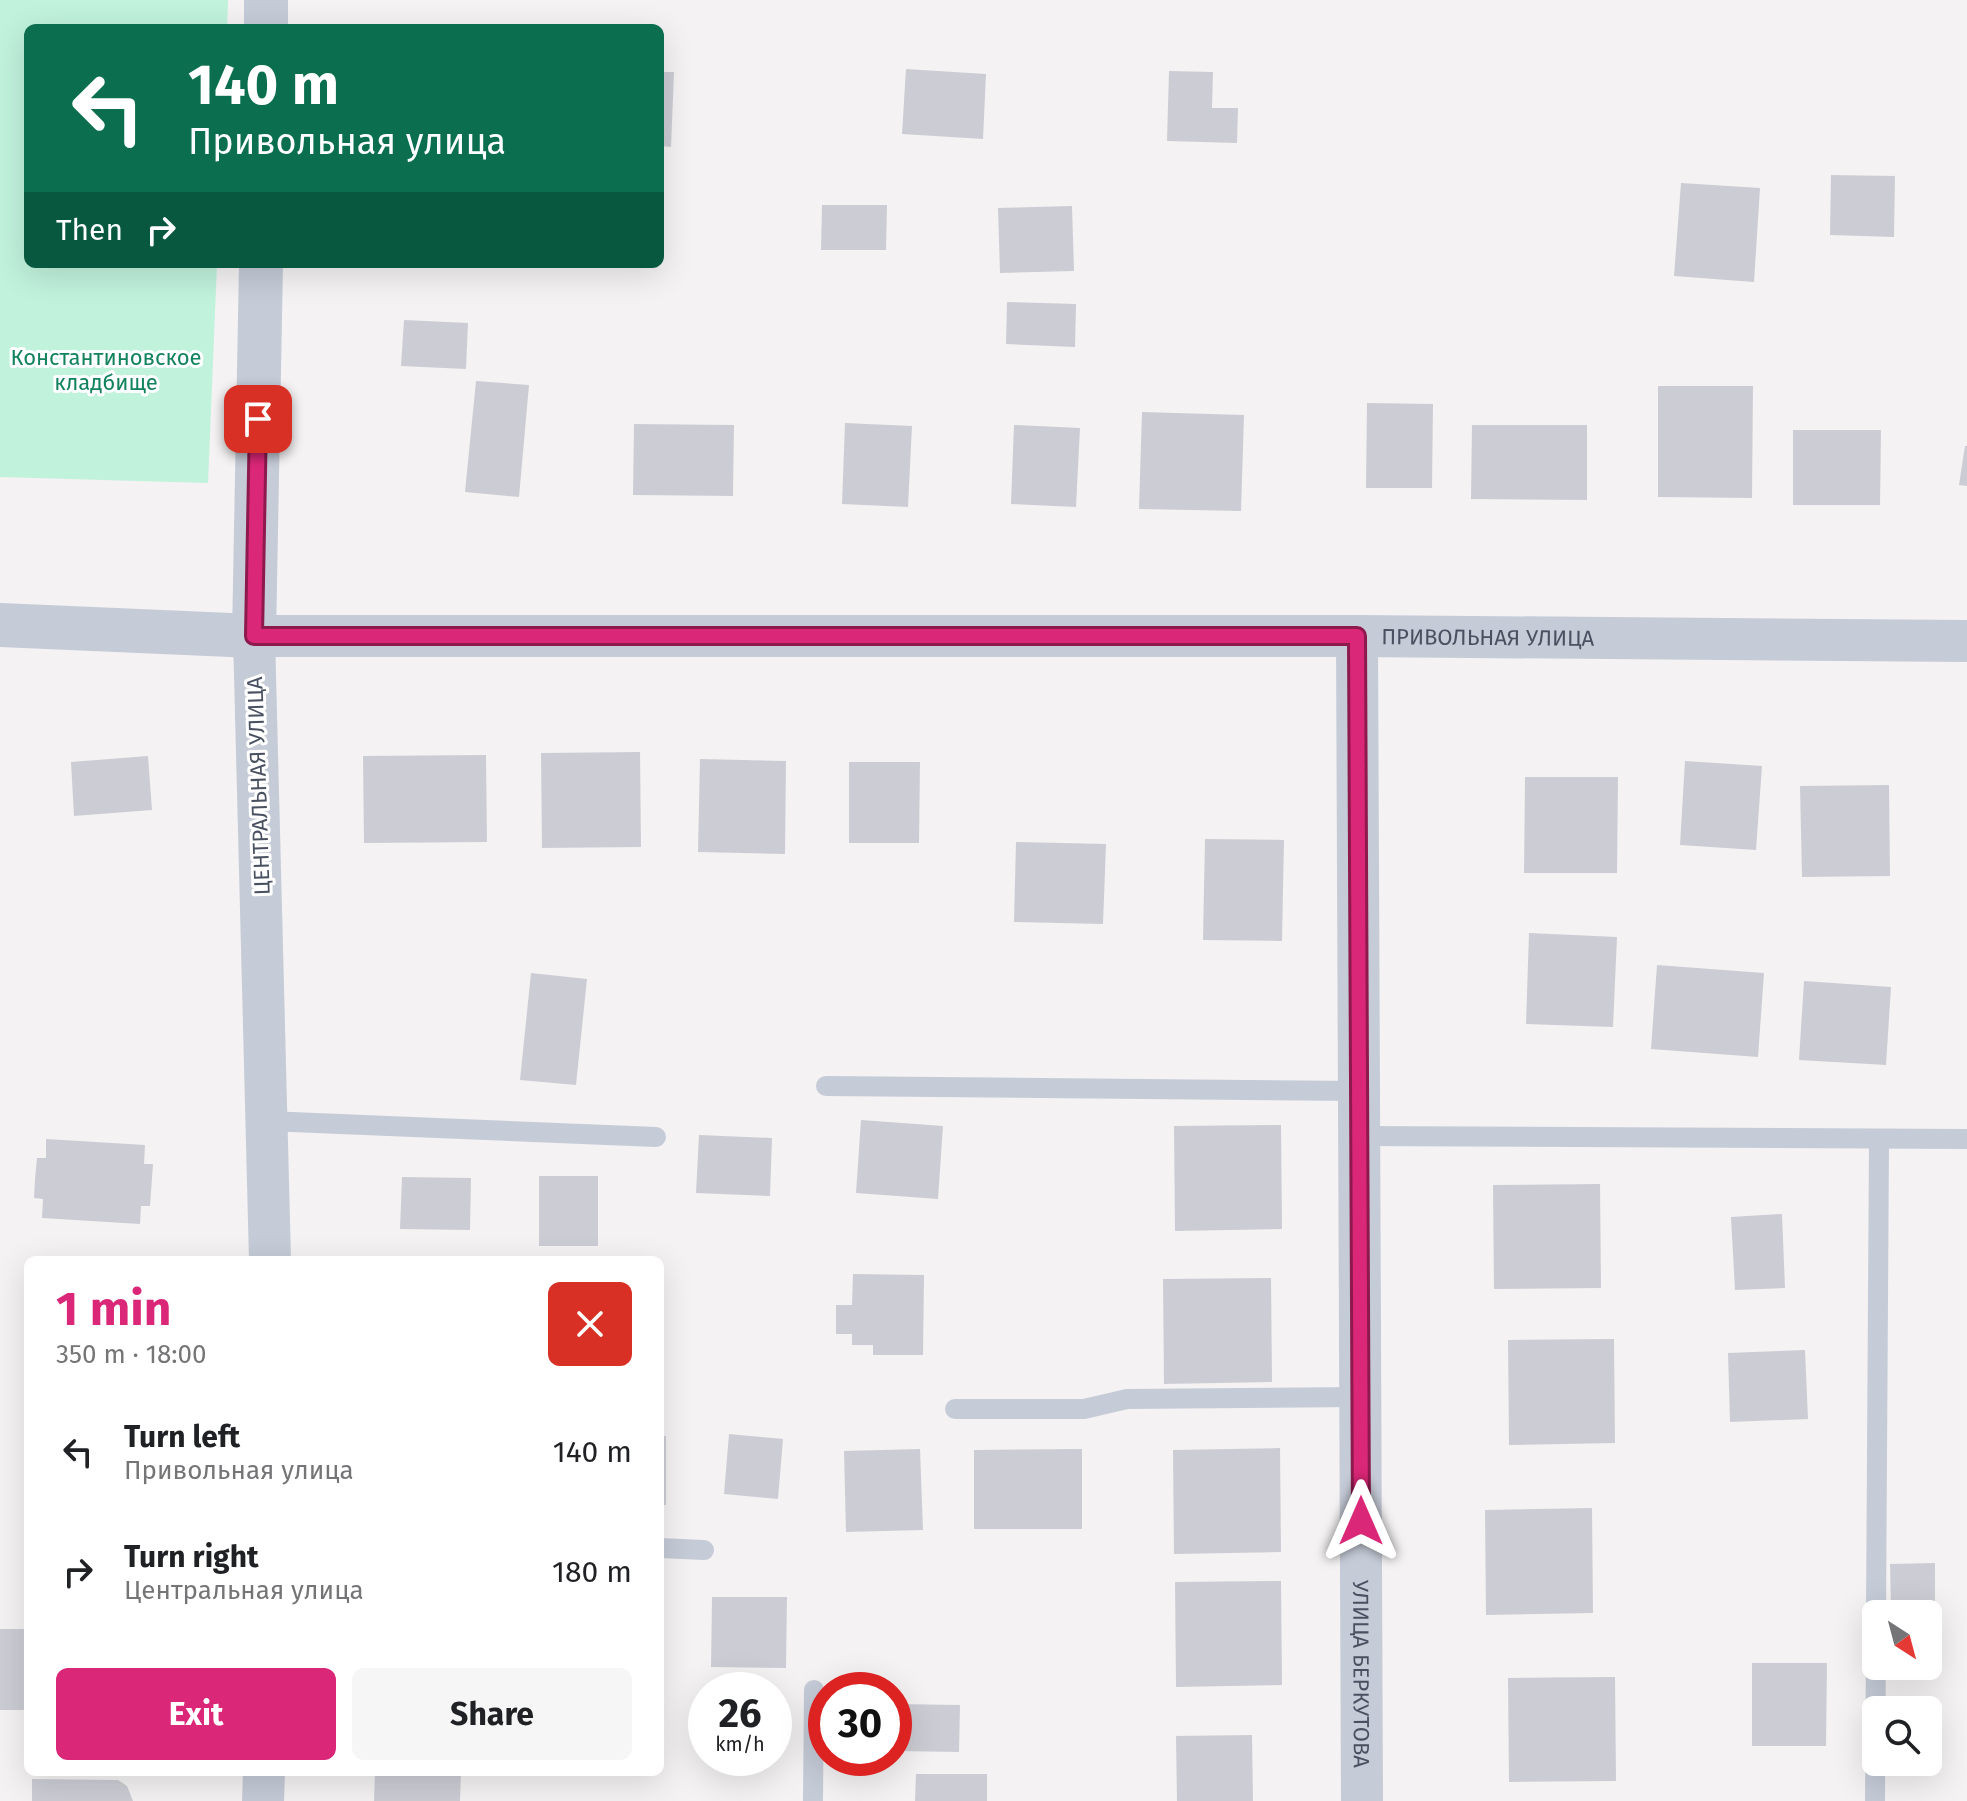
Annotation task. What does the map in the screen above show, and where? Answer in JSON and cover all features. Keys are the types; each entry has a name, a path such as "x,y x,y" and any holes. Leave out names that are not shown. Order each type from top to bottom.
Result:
{"street":[{"path":"266,0 266,24"},
{"name":"ЦЕНТРАЛЬНАЯ УЛИЦА","path":"261,268 254,636 270,1256"},
{"name":"ПРИВОЛЬНАЯ УЛИЦА","path":"0,625 254,636 1357,636 1967,641"},
{"name":"УЛИЦА БЕРКУТОВА","path":"1357,636 1362,1801"},
{"path":"263,1801 264,1776"}],"lane":[{"path":"826,1086 1359,1091"},
{"path":"267,1121 656,1137"},
{"path":"1359,1136 1879,1141 1967,1139"},
{"path":"1876,1600 1879,1141"},
{"path":"955,1409 1084,1409 1127,1399 1360,1397"},
{"path":"664,1548 704,1550"},
{"path":"1875,1801 1876,1680"},
{"path":"813,1776 813,1801"}],"green space":[{"name":"Константиновское кладбище","path":"0,0 228,0 227,24 24,24 24,268 217,268 208,483 0,477"}],"building":[{"path":"906,69 986,74 983,139 902,134"},
{"path":"1169,71 1213,72 1212,108 1238,108 1237,143 1167,141"},
{"path":"664,72 674,72 671,147 664,146"},
{"path":"1831,175 1895,176 1894,237 1830,235"},
{"path":"1681,183 1760,188 1754,282 1674,276"},
{"path":"822,205 887,205 886,250 821,250"},
{"path":"1072,206 1074,271 1000,273 998,208"},
{"path":"1007,302 1076,304 1075,347 1006,344"},
{"path":"404,320 468,323 466,369 401,366"},
{"path":"476,381 529,385 519,497 465,492"},
{"path":"1658,386 1753,386 1752,498 1658,497"},
{"path":"1367,403 1433,404 1432,488 1366,488"},
{"path":"1142,412 1244,415 1241,511 1139,509"},
{"path":"845,423 912,426 908,507 842,504"},
{"path":"634,424 734,425 733,496 633,495"},
{"path":"1014,425 1080,428 1076,507 1011,504"},
{"path":"1472,425 1587,425 1587,500 1471,499"},
{"path":"1793,430 1881,430 1880,505 1793,505"},
{"path":"1967,446 1967,486 1959,485"},
{"path":"640,752 641,847 542,848 541,753"},
{"path":"486,755 487,842 364,843 363,756"},
{"path":"148,756 152,810 74,816 71,762"},
{"path":"700,759 786,761 785,854 698,852"},
{"path":"1685,761 1762,766 1756,850 1680,845"},
{"path":"849,762 920,762 919,843 849,843"},
{"path":"1525,777 1618,777 1617,873 1524,873"},
{"path":"1889,785 1890,876 1802,877 1800,786"},
{"path":"1205,839 1284,840 1282,941 1203,940"},
{"path":"1016,842 1106,844 1103,924 1014,922"},
{"path":"1529,933 1617,937 1613,1027 1526,1024"},
{"path":"1657,965 1764,973 1758,1057 1651,1049"},
{"path":"531,973 587,979 576,1085 520,1080"},
{"path":"1804,981 1891,987 1886,1065 1799,1060"},
{"path":"861,1120 943,1126 938,1199 856,1193"},
{"path":"1281,1125 1282,1229 1175,1231 1174,1126"},
{"path":"699,1135 772,1138 770,1196 696,1193"},
{"path":"46,1139 145,1145 144,1164 153,1164 150,1206 141,1206 140,1224 42,1218 43,1199 34,1198 37,1158 46,1158"},
{"path":"539,1176 598,1176 598,1246 539,1246"},
{"path":"402,1177 471,1178 470,1230 400,1229"},
{"path":"1600,1184 1601,1288 1494,1289 1493,1185"},
{"path":"1782,1214 1785,1288 1735,1290 1731,1217"},
{"path":"853,1274 924,1275 923,1355 873,1355 873,1345 852,1345 852,1334 836,1334 836,1305 852,1305"},
{"path":"1271,1278 1272,1382 1164,1384 1163,1279"},
{"path":"1614,1339 1615,1443 1509,1445 1508,1340"},
{"path":"1805,1350 1808,1419 1730,1422 1728,1353"},
{"path":"729,1434 783,1439 778,1499 724,1494"},
{"path":"664,1436 666,1436 664,1505"},
{"path":"1280,1448 1281,1552 1174,1554 1173,1450"},
{"path":"920,1449 923,1530 846,1532 844,1451"},
{"path":"1082,1449 1082,1529 974,1529 974,1450"},
{"path":"1592,1508 1593,1613 1486,1615 1485,1510"},
{"path":"1935,1563 1935,1600 1891,1600 1890,1564"},
{"path":"1281,1581 1282,1685 1176,1687 1175,1582"},
{"path":"712,1597 787,1597 786,1668 711,1667"},
{"path":"0,1629 24,1629 24,1710 0,1710"},
{"path":"1752,1663 1827,1663 1826,1746 1752,1746"},
{"path":"1615,1677 1616,1781 1509,1782 1508,1678"},
{"path":"912,1704 960,1705 959,1752 912,1751"},
{"path":"1252,1735 1253,1801 1177,1801 1176,1736"},
{"path":"916,1774 987,1774 987,1801 915,1801"},
{"path":"375,1776 461,1776 460,1801 374,1801"},
{"path":"32,1779 118,1780 127,1786 133,1801 32,1801"}],"route":[{"path":"258,419 254,636 1357,636 1361,1521"}]}
